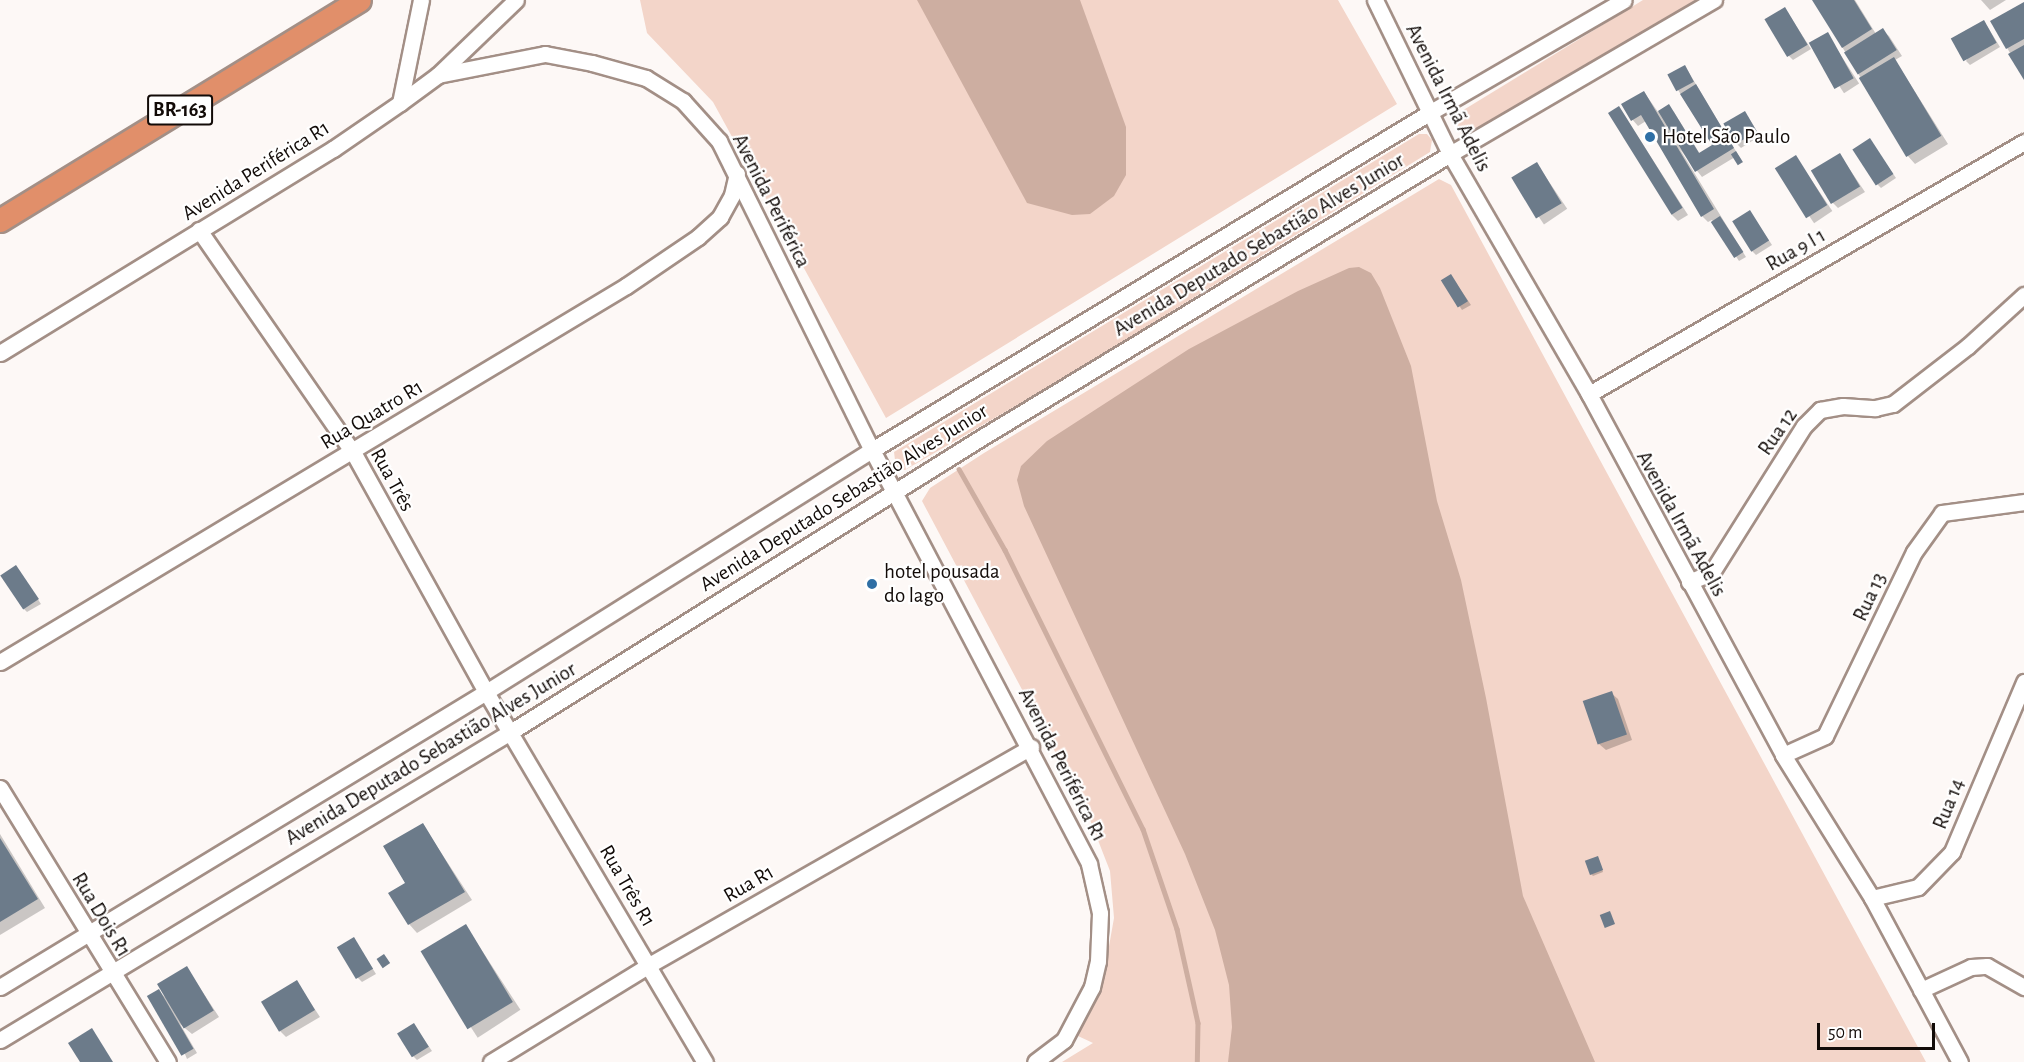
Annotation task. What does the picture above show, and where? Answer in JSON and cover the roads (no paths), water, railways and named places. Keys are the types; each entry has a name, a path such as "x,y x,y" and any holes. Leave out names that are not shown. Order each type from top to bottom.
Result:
{"highway":[{"name":"BR-163","path":"0,221 360,0"}],"street":[{"path":"400,103 421,0"},
{"name":"Avenida Periférica R1","path":"0,353 400,103 438,75 516,0"},
{"name":"Avenida Irmã Adelis","path":"1376,0 1450,153 1589,394 1783,755 1872,898 1960,1062"},
{"name":"Avenida Deputado Sebastião Alves Junior","path":"0,987 486,692 872,450 1429,113 1624,0"},
{"name":"Avenida Deputado Sebastião Alves Junior","path":"0,1040 512,731 894,490 1450,153 1714,0"},
{"name":"Avenida Periférica","path":"438,75 545,54 646,78 683,101 719,141 737,174 872,450 894,490"},
{"name":"Rua 9 I 1","path":"1589,394 2024,142"},
{"name":"Rua Quatro R1","path":"0,662 353,452 698,237 720,217 732,195 737,174"},
{"name":"Rua Três","path":"199,230 353,452 486,692 512,731"},
{"name":"Rua 12","path":"1689,582 1712,572 1804,426 1820,410 1843,406 1875,408 1893,404 1968,346 2024,295"},
{"name":"Avenida Periférica R1","path":"894,490 1031,747 1089,864 1100,912 1098,961 1085,1003 1064,1040 1035,1062"},
{"name":"Rua 13","path":"1783,755 1825,736 1914,552 1942,513 2024,502"},
{"name":"Rua 14","path":"1872,898 1918,888 1952,852 2024,682"},
{"name":"Rua Três R1","path":"512,731 705,1062"},
{"name":"Rua R1","path":"491,1062 649,965 1031,747"},
{"name":"Rua Dois R1","path":"0,788 88,935 168,1062"},
{"path":"1921,990 1971,967 1987,966 2024,987"}],"waterway":[{"path":"959,469 1005,550 1143,829 1177,929 1198,1023 1197,1062"}],"place":[{"name":"Hotel São Paulo","path":"1650,137"},
{"name":"hotel pousada do lago","path":"872,584"}]}
